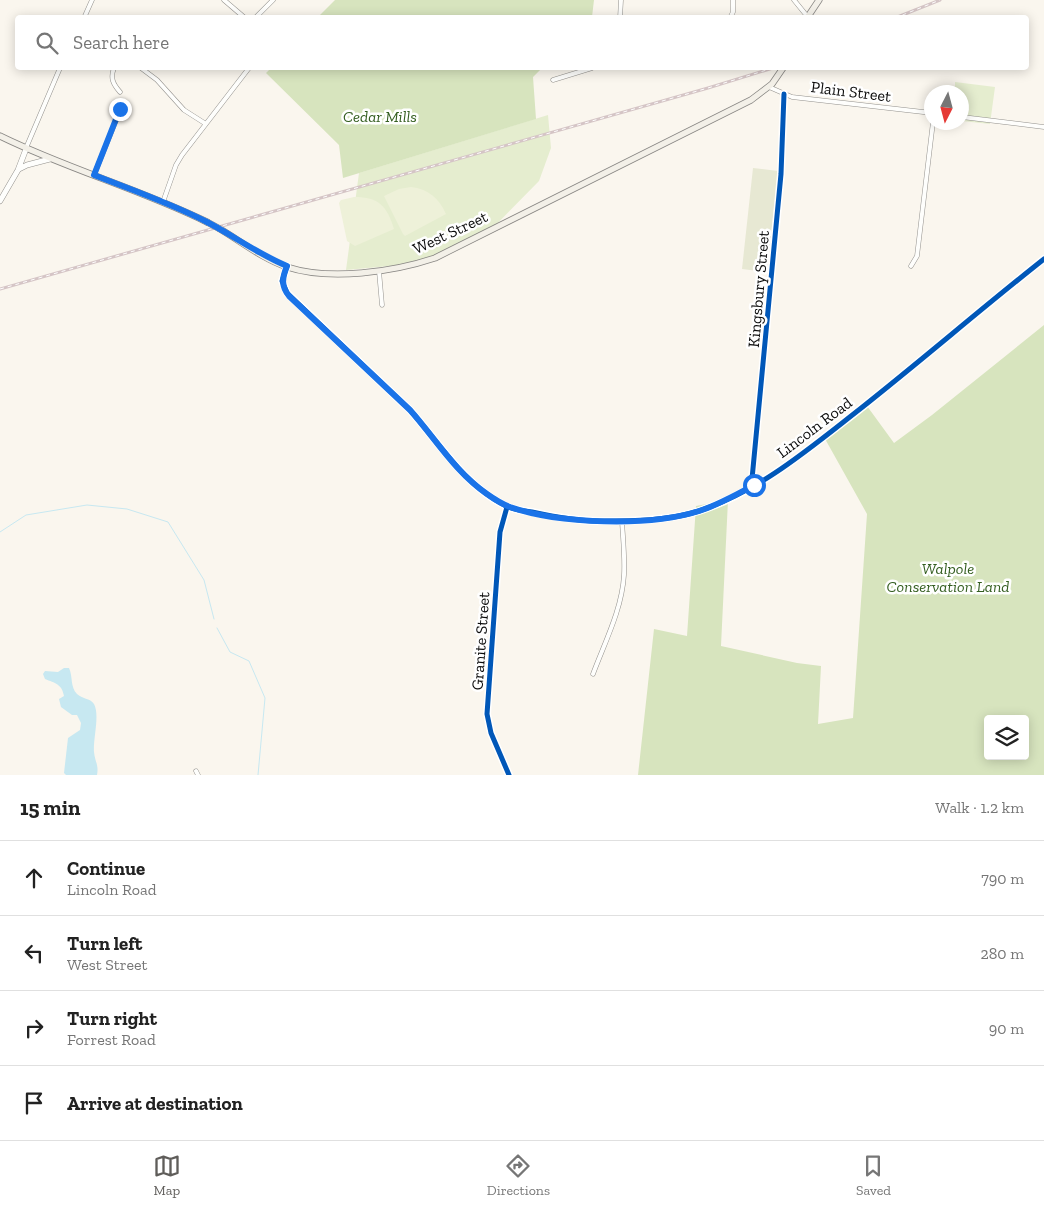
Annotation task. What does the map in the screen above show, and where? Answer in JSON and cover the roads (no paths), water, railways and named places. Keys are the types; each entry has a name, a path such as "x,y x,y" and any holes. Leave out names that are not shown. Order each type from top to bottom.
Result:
{"main road":[{"path":"808,15 819,0"},
{"name":"West Street","path":"0,136 50,159 163,202 207,222 259,253 287,266 314,272 379,271 404,268 435,258 751,100 768,87 782,70"}],"street":[{"path":"85,15 92,0"},
{"path":"224,0 242,15"},
{"path":"258,15 273,0"},
{"path":"620,15 621,0"},
{"path":"732,0 732,15"},
{"path":"794,0 805,15"},
{"path":"0,201 18,170 59,70"},
{"path":"113,70 113,83 120,92"},
{"path":"144,70 157,80 184,110 206,124"},
{"path":"163,202 179,160 248,70"},
{"path":"553,80 586,70"},
{"name":"Plain Street","path":"768,87 792,97 924,112"},
{"name":"Kingsbury Street","path":"754,485 752,479 781,174 784,94"},
{"path":"94,175 119,113 118,104"},
{"path":"969,118 1044,127"},
{"path":"911,266 916,256 933,130"},
{"path":"18,170 27,164 50,159"},
{"name":"Lincoln Road","path":"287,266 282,282 289,296 410,410 453,464 483,491 508,506 569,520 622,521 666,517 699,511 754,485 799,457 1044,259"},
{"path":"379,271 382,305"},
{"name":"Granite Street","path":"508,506 500,532 487,714 491,733 509,775"},
{"path":"593,674 618,607 622,589 624,566 622,521"}],"water":[{"path":"64,668 69,668 75,691 79,696 92,702 96,709 94,752 97,775 66,775 64,773 68,738 80,730 81,723 77,715 72,715 61,707 59,699 64,696 62,689 58,684 45,679 43,674 45,671 58,672"}],"waterway":[{"path":"0,532 26,515 87,505 127,509 168,522 204,580 214,619"},
{"path":"217,628 230,652 249,661 265,698 258,775"}],"railway":[{"path":"902,15 940,0"},
{"path":"0,289 766,70"}],"park label":[{"name":"Cedar Mills","path":"380,116"},
{"name":"Walpole Conservation Land","path":"948,577"}]}
